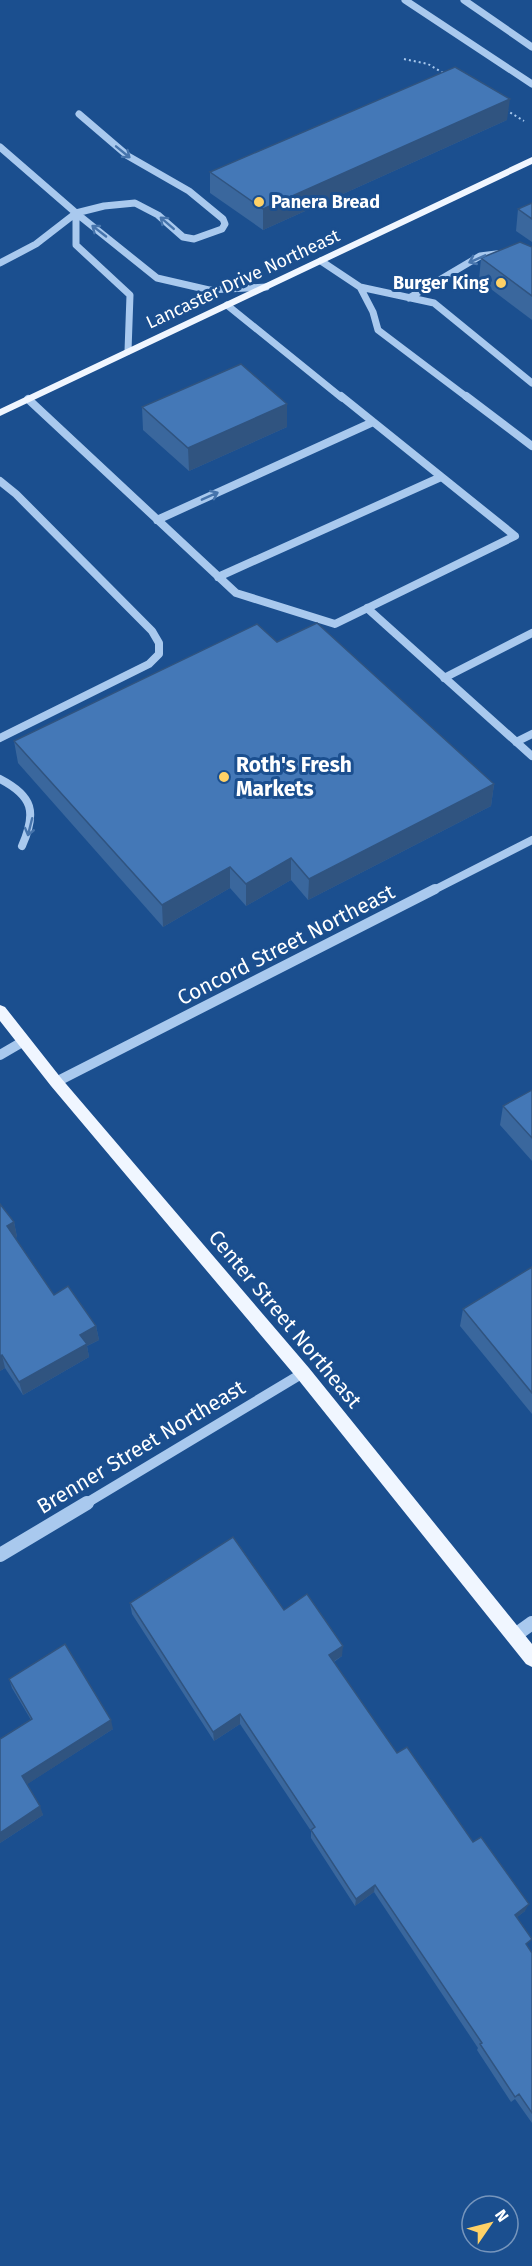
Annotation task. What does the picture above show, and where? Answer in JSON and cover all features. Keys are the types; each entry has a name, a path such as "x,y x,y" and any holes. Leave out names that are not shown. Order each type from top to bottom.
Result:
{"main road":[{"name":"Lancaster Drive Northeast","path":"0,413 532,160"},
{"name":"Center Street Northeast","path":"0,1011 57,1082 303,1373 532,1658"}],"street":[{"path":"405,0 532,84"},
{"path":"464,0 532,46"},
{"path":"0,263 36,244 76,213 104,206 135,203 158,215 183,237 194,239 222,230 225,224 223,219 189,191 128,156 79,114"},
{"path":"0,147 76,213 157,278 209,290 266,287"},
{"path":"76,213 76,245 130,294 128,351"},
{"path":"409,298 480,256 499,252 509,254"},
{"path":"321,261 360,287 434,303 532,383"},
{"path":"360,287 373,312 378,330 532,446"},
{"path":"28,399 236,593 335,624 515,536 228,305"},
{"path":"157,520 373,422"},
{"path":"218,577 441,477"},
{"path":"0,481 16,494 152,631 159,643 159,654 149,664 0,738"},
{"path":"368,608 532,756"},
{"path":"444,678 532,633"},
{"path":"516,742 532,734"},
{"path":"0,779 26,797 33,811 29,832 22,846"},
{"name":"Concord Street Northeast","path":"57,1082 532,840"},
{"path":"0,1055 24,1041"},
{"name":"Brenner Street Northeast","path":"0,1555 303,1373"},
{"path":"514,1636 532,1623"}],"path":[{"path":"404,59 428,64 447,75 436,80"},
{"path":"501,108 524,121"},
{"path":"520,118 526,116"}],"building":[{"path":"455,67 510,99 263,209 210,172"},
{"path":"532,203 532,219 518,209"},
{"path":"520,242 532,247 532,296 481,258"},
{"path":"241,364 287,404 188,448 142,407"},
{"path":"317,623 494,784 309,879 291,858 246,884 230,867 162,905 14,741 257,624 277,642"},
{"path":"532,1090 532,1138 503,1106"},
{"path":"0,1204 14,1222 7,1226 54,1295 68,1286 96,1326 80,1335 87,1344 19,1382 2,1355 0,1356"},
{"path":"532,1267 532,1393 463,1309"},
{"path":"233,1537 284,1610 307,1594 343,1646 329,1655 397,1753 407,1747 473,1842 481,1837 529,1904 515,1915 532,1939 526,1944 532,1953 532,2113 519,2094 515,2097 480,2044 482,2043 375,1885 356,1899 311,1830 315,1827 240,1714 213,1732 130,1603"},
{"path":"65,1644 111,1720 22,1776 40,1806 0,1833 0,1739 32,1719 9,1679"}],"place":[{"name":"Panera Bread","path":"259,202"},
{"name":"Burger King","path":"501,283"},
{"name":"Roth's Fresh Markets","path":"224,777"}]}
